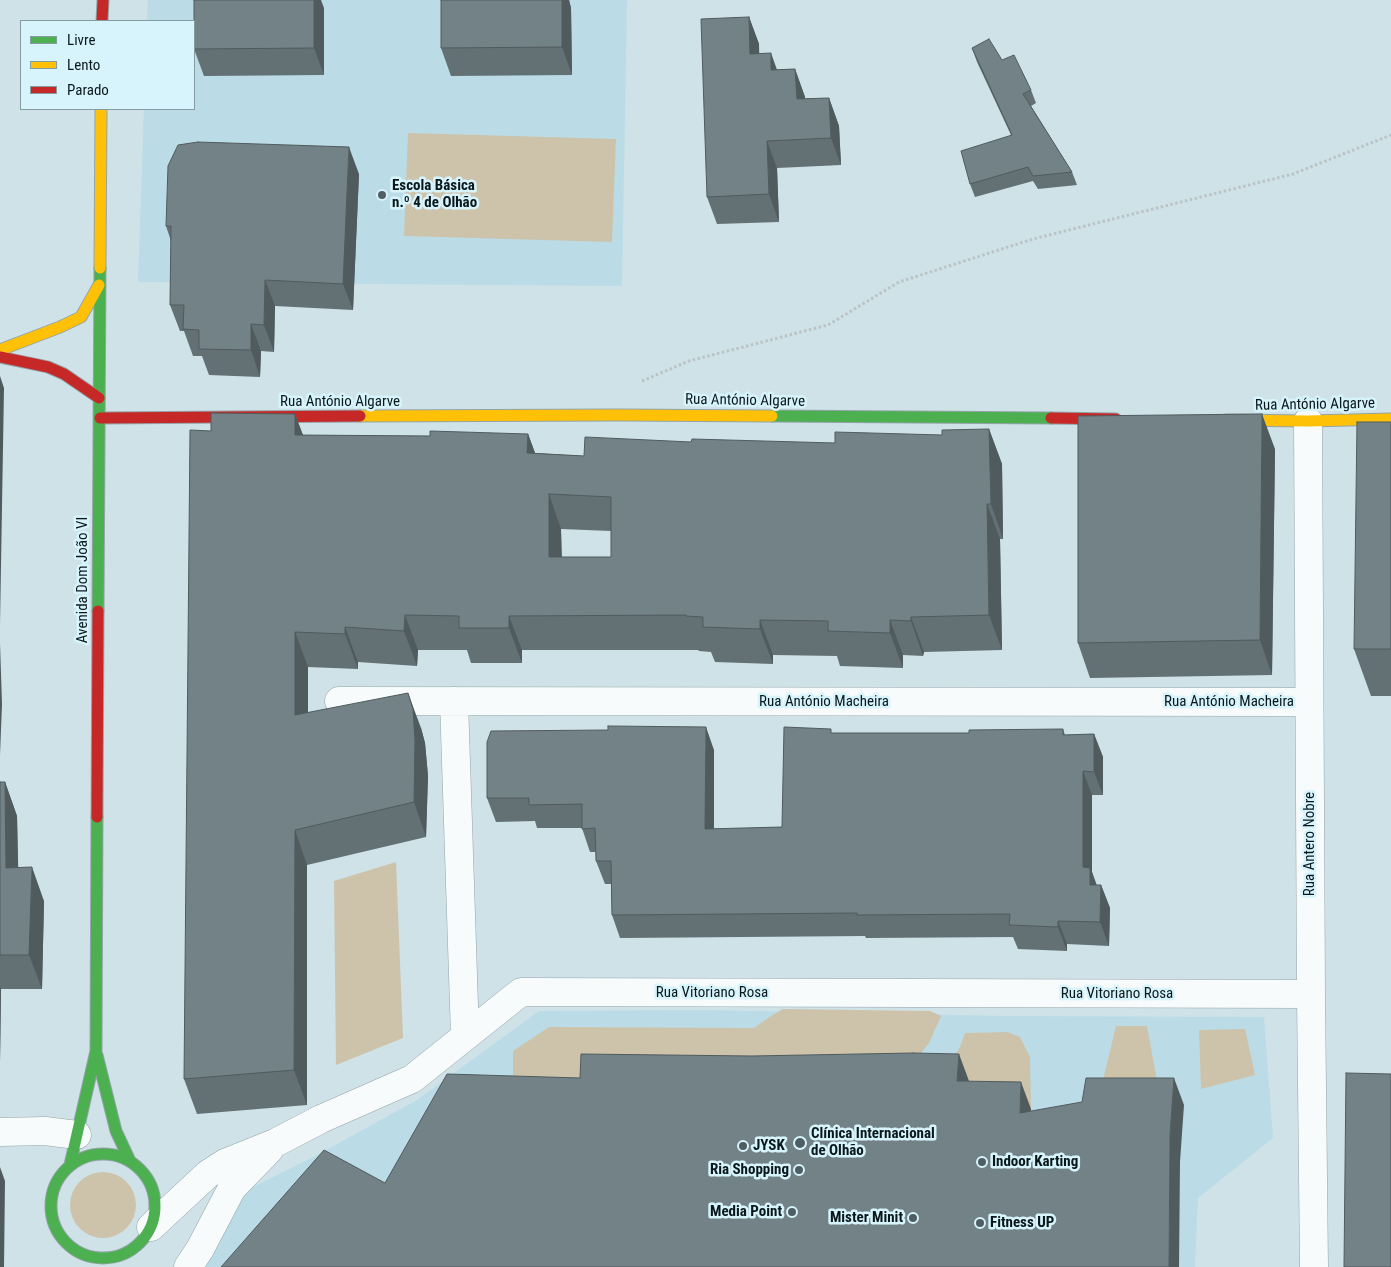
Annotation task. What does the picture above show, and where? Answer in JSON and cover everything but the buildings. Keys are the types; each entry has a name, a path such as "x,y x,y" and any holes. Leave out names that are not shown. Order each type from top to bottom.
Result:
{"main road":[{"path":"102,0 102,20"},
{"name":"Avenida Dom João VI","path":"70,1165 96,1051 101,110"},
{"path":"0,350 81,317 100,284"},
{"path":"0,357 48,367 70,378 99,398"},
{"name":"Rua António Algarve","path":"100,418 618,415 1130,419"},
{"name":"Rua António Algarve","path":"1219,420 1308,421 1391,419"},
{"name":"Avenida Dom João VI","path":"96,1051 116,1131 130,1161"},
{"path":"137,1259 155,1212 155,1197 150,1183 142,1170 119,1156 100,1153 81,1158 70,1165 59,1177 52,1191 51,1207 53,1222 60,1236 72,1252 99,1258 114,1257 128,1252 145,1235"}],"street":[{"name":"Rua Antero Nobre","path":"1308,421 1314,1267"},
{"name":"Rua António Macheira","path":"338,701 1309,702"},
{"path":"454,701 465,1036"},
{"name":"Rua Vitoriano Rosa","path":"275,1143 321,1119 412,1078 521,992 1311,994"},
{"path":"0,1132 45,1131 77,1136"},
{"path":"145,1235 208,1174 225,1163 275,1143"},
{"path":"188,1267 200,1249 232,1188 275,1143"}],"path":[{"path":"618,415 629,386 689,361 828,325 899,282 1033,239 1293,174 1391,135"}],"shaded area":[{"name":"Escola Básica n.º 4 de Olhão","path":"148,0 627,0 622,286 138,282 144,110 195,110 195,20 147,20"},
{"path":"408,133 616,139 612,242 404,236"},
{"path":"396,862 403,1038 336,1065 334,881"},
{"path":"783,1009 930,1011 941,1016 929,1043 921,1053 899,1056 809,1054 808,1083 513,1103 513,1051 549,1027 754,1028"},
{"name":"Ria Shopping","path":"703,1010 1007,1016 1264,1017 1273,1138 1198,1198 1195,1267 195,1267 249,1189 317,1155 417,1100 539,1011"},
{"path":"1116,1026 1147,1026 1160,1097 1098,1101"},
{"path":"1245,1029 1255,1075 1201,1089 1199,1030"},
{"path":"1007,1032 1020,1037 1030,1057 1031,1109 967,1108 952,1060 960,1047 965,1033"},
{"path":"103,1172 115,1175 126,1182 133,1193 136,1205 133,1217 126,1228 115,1235 103,1238 91,1235 80,1228 73,1217 70,1205 73,1193 80,1182 91,1175"}],"traffic: fast":[{"path":"98,611 100,268"},
{"path":"772,416 1051,418"},
{"path":"70,1165 96,1051 97,817"},
{"path":"97,1055 116,1131 130,1161"},
{"path":"103,1154 123,1158 140,1169 151,1186 155,1206 151,1226 140,1243 123,1254 103,1258 83,1254 66,1243 55,1226 51,1206 55,1186 66,1169 83,1158 103,1154"}],"traffic: slow":[{"path":"100,268 101,110"},
{"path":"0,350 81,317 99,285"},
{"path":"360,416 772,416"},
{"path":"1226,420 1391,419"}],"traffic: jam":[{"path":"102,20 103,0"},
{"path":"0,357 48,367 64,374 99,398"},
{"path":"100,418 360,416"},
{"path":"1051,418 1116,419"},
{"path":"97,817 98,611"}],"place":[{"name":"Escola Básica n.º 4 de Olhão","path":"382,195"},
{"name":"Clínica Internacional de Olhão","path":"800,1143"},
{"name":"JYSK","path":"743,1146"},
{"name":"Indoor Karting","path":"982,1162"},
{"name":"Ria Shopping","path":"799,1170"},
{"name":"Media Point","path":"792,1212"},
{"name":"Mister Minit","path":"913,1218"},
{"name":"Fitness UP","path":"980,1223"}]}
